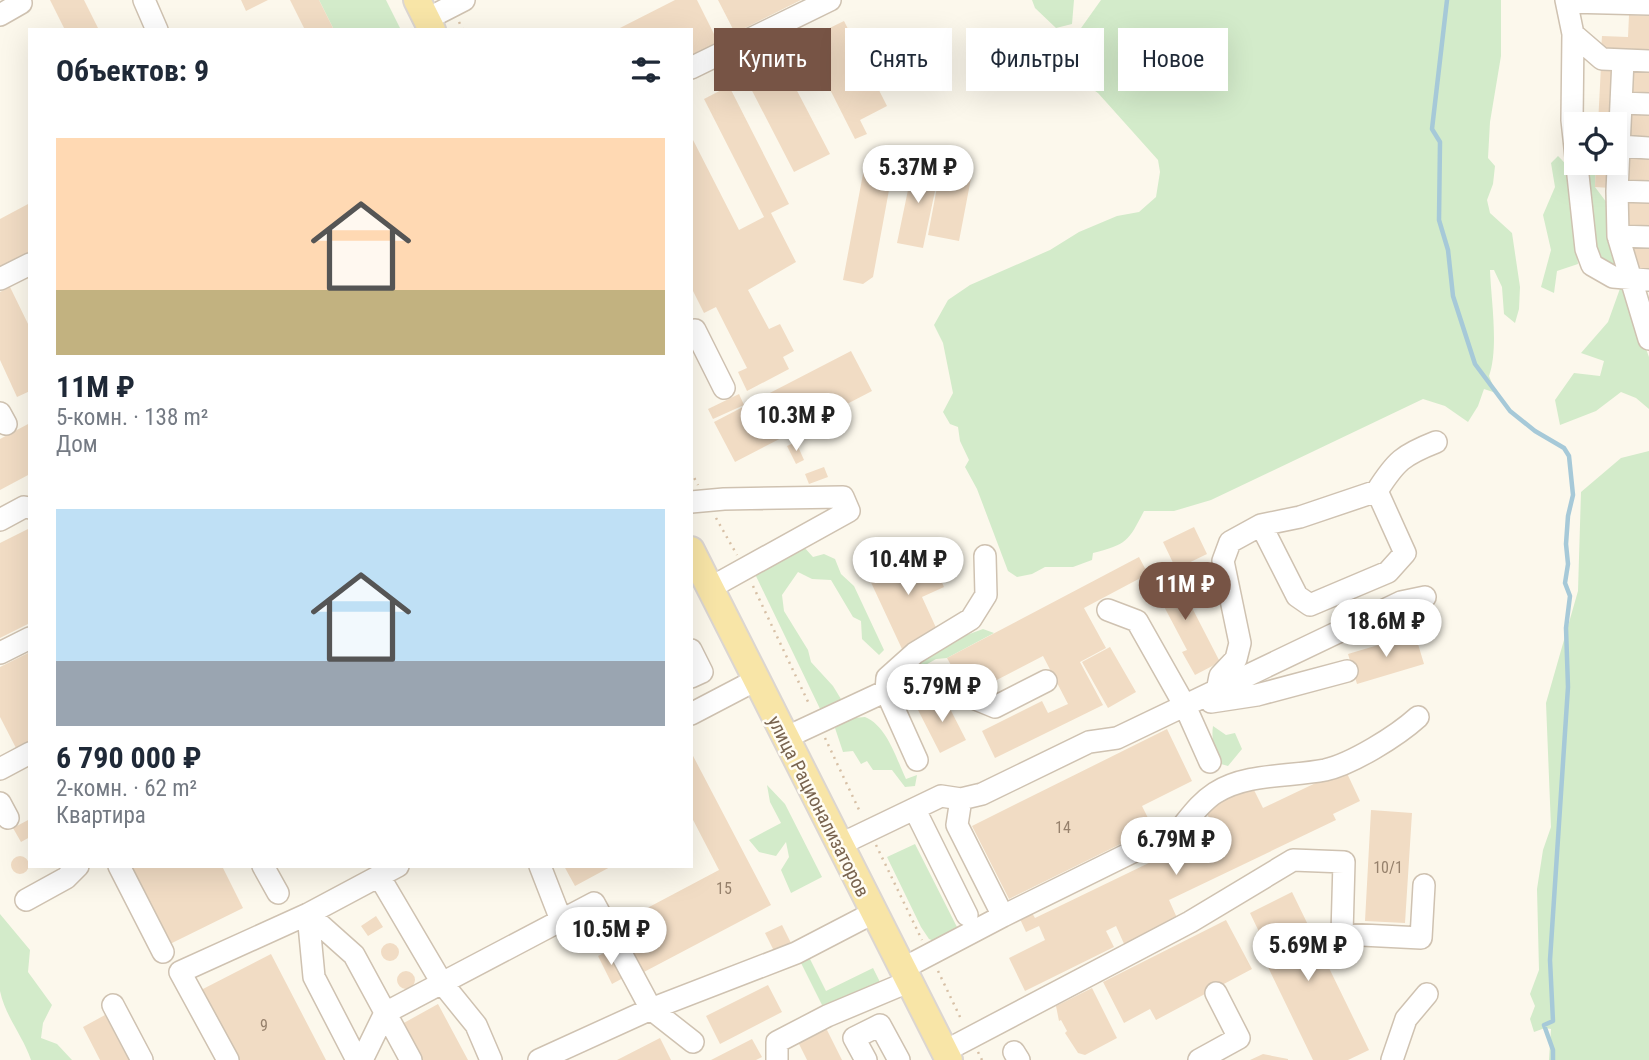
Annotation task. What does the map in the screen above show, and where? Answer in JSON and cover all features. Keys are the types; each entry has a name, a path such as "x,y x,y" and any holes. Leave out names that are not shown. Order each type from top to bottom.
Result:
{"main road":[{"name":"улица Рационализаторов","path":"693,554 947,1056"}],"lane":[{"path":"144,0 156,28"},
{"path":"425,16 464,0"},
{"path":"693,67 830,0"},
{"path":"1640,279 1613,277 1592,265 1586,249 1572,120 1573,34 1566,1 1649,4"},
{"path":"0,15 22,3"},
{"path":"1573,34 1602,59 1649,61"},
{"path":"1621,112 1623,60"},
{"path":"1621,103 1649,104"},
{"path":"1627,147 1649,148"},
{"path":"1618,175 1618,236 1640,279 1647,330"},
{"path":"1617,191 1649,192"},
{"path":"1618,236 1649,237"},
{"path":"0,279 28,265"},
{"path":"693,331 695,330 724,388"},
{"path":"1217,691 1220,676 1236,659 1240,643 1223,561 1230,542 1261,525 1300,517 1377,491 1392,469 1409,453 1436,442"},
{"path":"1261,525 1297,596 1310,605 1388,572 1405,553 1377,491"},
{"path":"699,501 843,497 849,511 710,588"},
{"path":"0,520 24,507 28,508"},
{"path":"917,761 886,691 887,678 915,653 971,619 986,595 985,556"},
{"path":"839,845 941,796 961,799 982,794 1089,742 1117,738 1401,602 1425,597"},
{"path":"1108,610 1137,621 1185,706 1210,762"},
{"path":"0,653 28,639"},
{"path":"693,654 702,671 693,676"},
{"path":"1185,706 1257,695 1347,671"},
{"path":"785,738 922,677 995,707 1046,681"},
{"path":"693,713 756,680"},
{"path":"777,1060 777,1042 905,976 930,955 1003,916 1181,828 1199,806 1216,792 1247,780 1326,769 1343,764 1401,732 1418,716"},
{"path":"0,769 28,754"},
{"path":"961,799 957,825 1003,916"},
{"path":"915,810 967,915"},
{"path":"947,1056 970,1038 1190,922 1293,860 1344,862 1342,934 1421,938 1424,885"},
{"path":"26,900 66,878 76,868"},
{"path":"120,868 163,952"},
{"path":"264,868 278,893"},
{"path":"541,868 561,920"},
{"path":"228,1060 180,972 308,914 388,871 442,983 476,1025 491,1060"},
{"path":"360,1060 385,1013 594,903 651,1009 693,1042"},
{"path":"539,1060 651,1009 796,953 873,913"},
{"path":"308,914 354,955 411,1060"},
{"path":"308,914 314,977 360,1060"},
{"path":"1199,1060 1239,1038 1216,993"},
{"path":"1392,1060 1406,1019 1427,994"},
{"path":"113,1005 142,1060"},
{"path":"866,1060 854,1038 880,1025 899,1060"}],"path":[{"path":"693,479 699,501 745,569 869,831 982,1060"}],"green space":[{"path":"319,0 386,0 400,28 333,28"},
{"path":"1032,0 1074,0 1072,24 1056,28 1035,8"},
{"path":"1101,0 1501,0 1501,56 1490,122 1488,158 1495,166 1493,184 1487,200 1490,213 1512,233 1520,287 1519,309 1515,323 1504,314 1502,287 1494,270 1490,270 1494,352 1489,376 1496,393 1484,389 1468,422 1445,406 1423,399 1211,500 1174,511 1144,511 1130,536 1120,544 1093,553 1092,560 1073,567 1045,567 1032,574 1017,577 1008,571 977,489 965,467 969,460 960,441 958,427 950,424 943,412 953,393 943,343 934,325 948,300 970,285 1050,250 1079,232 1117,216 1139,212 1156,197 1160,172 1158,160 1095,91 1104,91 1104,28 1081,28"},
{"path":"1558,156 1564,163 1564,175 1571,175 1572,178 1577,207 1578,264 1557,271 1554,293 1541,287 1551,250 1543,215 1555,187 1551,163"},
{"path":"1584,175 1596,175 1595,187 1607,203 1618,272 1599,258 1592,237"},
{"path":"1622,283 1649,357 1649,409 1636,398 1621,392 1596,411 1560,425 1555,400 1574,373 1600,376 1604,361 1581,353 1608,322"},
{"path":"1649,451 1649,1060 1549,1060 1551,1029 1534,1032 1530,1019 1535,1006 1530,994 1539,970 1537,889 1543,850 1551,827 1546,703 1578,591 1581,492 1621,458"},
{"path":"803,546 813,557 824,554 835,559 841,574 854,586 884,650 879,655 862,639 861,621 853,617 831,580 812,579 798,572 782,595 784,611 808,650 811,662 833,686 844,704 823,715 755,574"},
{"path":"983,629 994,633 947,658 936,659 915,671 896,661"},
{"path":"865,717 873,721 885,735 906,779 917,775 915,786 905,787 892,770 873,770 867,761 861,764 853,751 843,752 835,728 853,718"},
{"path":"1213,726 1226,735 1235,733 1242,749 1228,766 1214,762"},
{"path":"767,785 785,804 822,877 791,893 781,870 789,857 786,842 776,856 759,852 749,840 781,823 770,802"},
{"path":"915,844 960,933 939,943 929,939 921,927 887,857"},
{"path":"0,914 30,950 28,972 52,1005 43,1023 41,1038 57,1044 72,1060 31,1060 0,991"},
{"path":"808,955 826,991 873,968 880,982 824,1009 800,961"}],"building":[{"path":"50,0 84,0 98,28 64,28"},
{"path":"241,0 268,0 246,11"},
{"path":"290,0 319,0 333,28 304,28"},
{"path":"675,0 697,0 714,34 714,44 693,55 693,28 620,28"},
{"path":"718,0 801,0 745,28 732,28"},
{"path":"1629,15 1649,16 1649,52 1601,50 1602,36 1628,37"},
{"path":"844,21 848,28 845,28 845,91 879,91 887,106 860,120 867,134 855,139 831,91 830,28"},
{"path":"1601,66 1616,67 1614,112 1599,112"},
{"path":"1631,67 1649,68 1649,95 1629,94"},
{"path":"719,91 732,91 789,204 771,213 796,262 748,290 769,329 780,324 794,351 783,357 789,369 747,391 738,372 747,368 716,307 704,313 693,291 693,140 739,230 764,217 704,99"},
{"path":"752,91 797,91 830,154 794,172"},
{"path":"1629,111 1649,112 1649,139 1628,139"},
{"path":"1627,155 1649,156 1649,183 1626,182"},
{"path":"866,158 894,163 873,277 863,284 843,280"},
{"path":"914,161 940,167 923,248 897,243"},
{"path":"941,166 972,173 959,241 928,235"},
{"path":"1596,175 1611,175 1610,188 1595,187"},
{"path":"1627,199 1649,200 1649,227 1626,226"},
{"path":"28,204 28,254 0,269 0,219"},
{"path":"1629,243 1649,244 1649,270 1636,270"},
{"path":"10,287 28,324 28,392 17,397 0,360 0,292"},
{"path":"851,351 872,391 735,462 714,422"},
{"path":"739,394 744,405 713,419 708,409"},
{"path":"28,424 28,475 0,490 0,439"},
{"path":"796,442 804,460 796,464 787,446"},
{"path":"824,467 828,477 809,484 805,474"},
{"path":"1194,527 1207,554 1176,569 1163,542"},
{"path":"28,529 28,624 0,638 0,543"},
{"path":"927,550 944,587 922,597 938,632 902,649 868,576"},
{"path":"1139,557 1148,574 1084,608 1106,648 1080,662 1103,705 995,758 982,731 1042,701 1048,713 1068,704 1043,656 987,685 976,664 956,674 947,658"},
{"path":"1171,567 1220,662 1195,675 1182,652 1187,650 1149,578"},
{"path":"1415,634 1424,664 1357,684 1348,654"},
{"path":"1110,647 1136,692 1108,708 1082,662"},
{"path":"28,653 28,742 16,748 0,717 0,667"},
{"path":"943,695 966,740 940,753 917,708"},
{"path":"1167,729 1192,781 1142,806 1153,828 1009,899 972,826"},
{"path":"693,756 771,905 642,973 617,924 719,870 693,820"},
{"path":"1345,769 1360,801 1333,814 1336,820 1169,900 1178,920 1125,946 1116,926 1106,931 1114,947 1025,991 1009,958 1045,940 1039,926 1026,932 1020,919 1032,913 1035,918 1215,831 1205,809 1252,786 1263,808"},
{"path":"1371,810 1412,813 1405,923 1365,921"},
{"path":"28,820 28,838 21,842 13,828"},
{"path":"20,856 26,859 26,871 20,874 14,871 11,865 14,859"},
{"path":"133,868 223,868 243,908 170,944"},
{"path":"565,868 608,868 575,886"},
{"path":"1292,892 1369,1050 1348,1060 1313,1060 1268,967 1274,963 1250,913"},
{"path":"376,916 383,927 368,936 361,926"},
{"path":"1226,920 1252,969 1156,1020 1150,1009 1124,1023 1103,982"},
{"path":"782,925 792,945 775,953 765,933"},
{"path":"390,943 396,946 399,952 396,958 390,961 384,958 381,952 384,946"},
{"path":"610,950 625,977 612,984 598,956"},
{"path":"271,954 326,1060 238,1060 201,990"},
{"path":"406,971 412,974 415,980 412,986 406,989 400,986 397,980 400,974"},
{"path":"768,985 782,1012 720,1044 706,1016"},
{"path":"1092,988 1117,1038 1085,1055 1078,1053 1065,1033 1067,1031 1061,1020 1059,1021 1056,1006"},
{"path":"438,1004 468,1060 421,1060 402,1024"},
{"path":"105,1015 129,1060 100,1060 83,1027"},
{"path":"826,1028 842,1060 807,1060 798,1042"},
{"path":"660,1038 671,1060 617,1060"},
{"path":"752,1039 762,1057 756,1060 711,1060"},
{"path":"1263,1054 1288,1059 1288,1060 1250,1060"}],"waterway":[{"path":"1447,0 1432,129 1440,142 1439,220 1448,250 1453,296 1475,364 1510,411 1535,431 1564,448 1569,456 1573,495 1566,544 1568,564 1565,583 1570,596 1566,628 1568,687 1550,960 1553,1021 1544,1025 1553,1050 1553,1060"}]}
